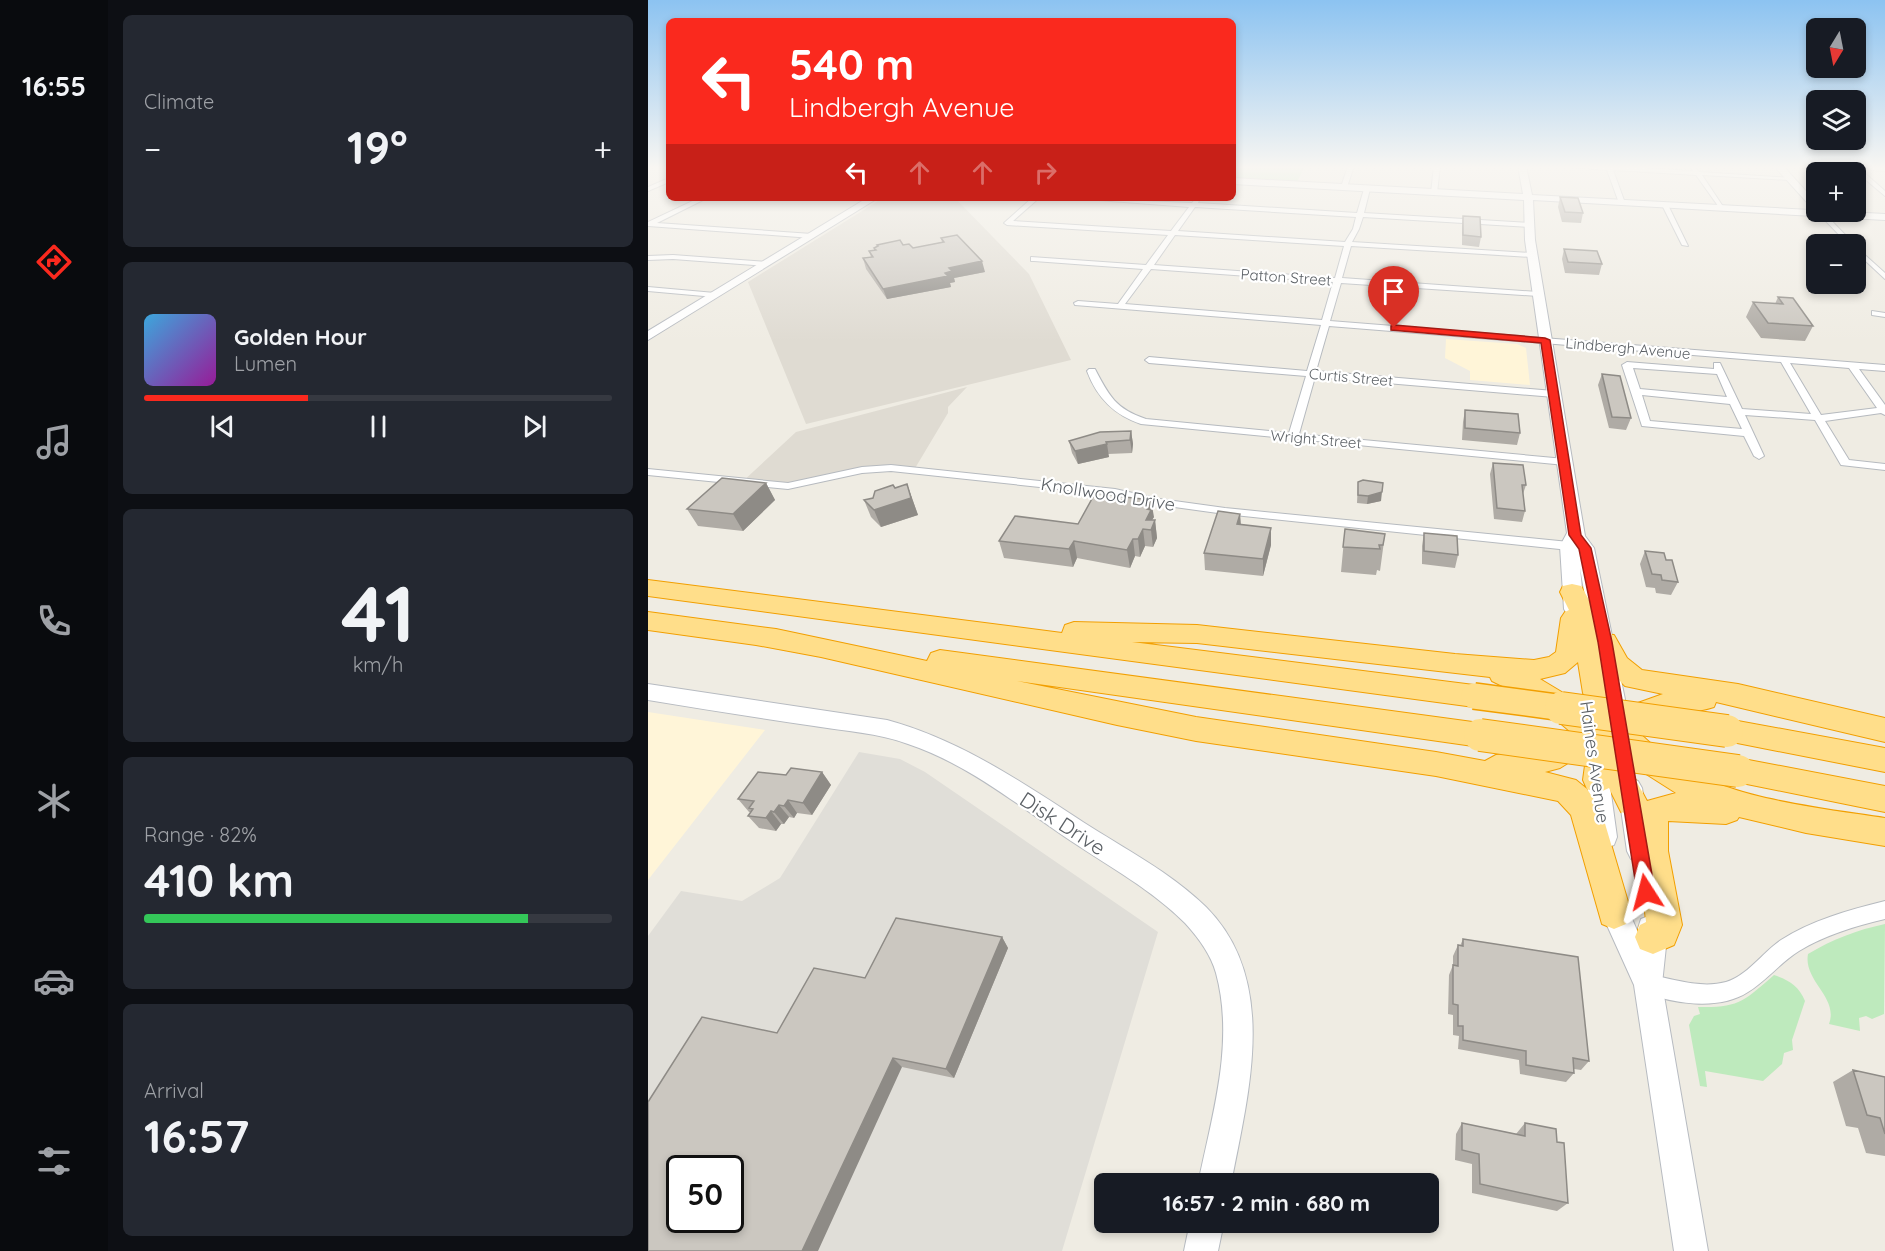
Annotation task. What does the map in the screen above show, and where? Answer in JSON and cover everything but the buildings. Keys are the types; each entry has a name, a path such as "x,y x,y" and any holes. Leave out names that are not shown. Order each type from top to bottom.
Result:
{"highway":[{"path":"648,588 1726,731 1885,760"},
{"path":"955,628 991,625 1050,630 1197,634 1534,670 1557,666 1568,657 1582,607"},
{"path":"1582,607 1605,725 1632,802"},
{"path":"648,621 1738,771 1885,799"},
{"path":"758,636 820,647 1129,716 1225,733 1436,764 1552,785 1574,794 1585,810 1614,912"},
{"path":"1605,642 1618,665 1635,679 1738,695 1885,730"},
{"path":"1455,663 1493,671 1539,690 1566,707 1605,725 1670,774 1715,797 1762,811 1851,826"},
{"path":"1436,764 1489,768 1536,762 1566,751 1605,725 1628,720 1659,706 1696,700 1725,701 1814,714"},
{"path":"1598,780 1605,725"},
{"path":"1653,937 1661,933 1665,925 1652,844 1651,820 1655,812 1672,806 1700,807 1885,831"}],"main road":[{"path":"648,336 654,329 715,295 831,224"},
{"name":"Haines Avenue","path":"1529,225 1565,462 1582,607 1605,642 1605,725"},
{"name":"Haines Avenue","path":"1576,543 1582,607"},
{"name":"Disk Drive","path":"648,692 887,729 922,738 964,760 1166,889 1197,917 1226,961 1238,1015 1236,1066 1216,1173"},
{"name":"Haines Avenue","path":"1598,780 1614,912 1648,984"},
{"name":"Haines Avenue","path":"1632,802 1653,937 1648,984 1691,1251"},
{"path":"1201,1251 1205,1233"}],"street":[{"path":"1028,224 1532,255"},
{"path":"1119,306 1180,224"},
{"path":"1293,436 1337,280 1356,224"},
{"path":"1519,224 1529,225"},
{"path":"1675,224 1686,245"},
{"path":"648,225 812,236"},
{"path":"648,258 673,257 766,264"},
{"name":"Patton Street","path":"1034,259 1538,294"},
{"path":"1866,259 1885,277"},
{"path":"648,289 715,295"},
{"name":"Lindbergh Avenue","path":"1078,303 1885,368"},
{"path":"1875,313 1885,315"},
{"path":"1713,354 1759,456"},
{"name":"Curtis Street","path":"1149,360 1554,394"},
{"path":"1784,360 1845,463 1885,467"},
{"path":"1721,372 1627,364 1646,424 1749,433"},
{"path":"1739,412 1818,418 1847,417 1885,411 1852,365"},
{"name":"Wright Street","path":"1092,371 1096,384 1107,400 1135,419 1158,424 1565,462"},
{"path":"1636,392 1734,401"},
{"name":"Knollwood Drive","path":"648,472 788,486 862,470 891,468 1115,492 1217,510 1576,543"},
{"path":"1648,984 1694,992 1727,992 1738,987 1779,953 1816,931 1885,910"}],"shaded area":[{"path":"841,224 981,224 1029,274 1071,360 806,424 748,282"},
{"path":"1446,339 1517,344 1526,348 1530,385 1470,380 1470,371 1445,358"},
{"path":"967,387 948,407 948,413 914,470 891,468 805,484 741,483 796,432"},
{"path":"648,712 765,730 648,880"},
{"path":"859,752 900,759 925,772 1158,932 1062,1251 648,1251 648,936 681,891 742,901 780,878"}],"green space":[{"path":"1885,924 1884,1014 1872,1019 1866,1016 1859,1018 1860,1031 1829,1024 1831,1014 1829,1005 1811,973 1808,954 1845,936"},
{"path":"1774,975 1793,984 1805,1001 1792,1040 1793,1050 1784,1053 1782,1064 1763,1081 1705,1071 1707,1087 1700,1086 1689,1025 1694,1016 1700,1014 1698,1007 1723,1006 1740,1001"}],"route":[{"path":"1394,328 1545,340 1575,535 1585,548 1605,642 1646,892"}]}
